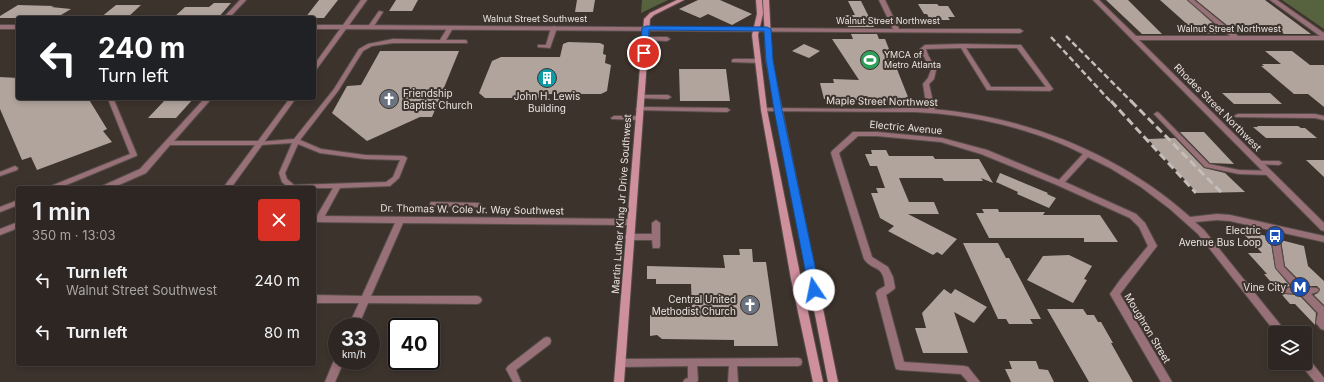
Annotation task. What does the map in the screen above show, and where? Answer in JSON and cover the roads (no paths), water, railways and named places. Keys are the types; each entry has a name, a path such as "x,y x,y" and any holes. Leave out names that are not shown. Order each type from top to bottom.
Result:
{"street":[{"path":"228,16 243,0"},
{"path":"316,66 364,0"},
{"path":"646,28 647,19 652,14 681,0"},
{"path":"759,0 760,14 755,35 764,110 796,280 818,382"},
{"path":"766,0 769,60 833,382"},
{"path":"882,0 897,30"},
{"name":"Rhodes Street Northwest","path":"1096,0 1324,228"},
{"path":"1191,0 1236,38"},
{"path":"1273,0 1324,37"},
{"path":"0,27 16,27"},
{"name":"Walnut Street Southwest","path":"316,27 757,29"},
{"name":"Martin Luther King Jr Drive Southwest","path":"619,382 646,28"},
{"name":"Walnut Street Northwest","path":"757,29 1020,31"},
{"name":"Walnut Street Northwest","path":"1134,38 1324,37"},
{"path":"110,186 143,171 207,100"},
{"path":"228,186 292,100"},
{"name":"Maple Street Northwest","path":"764,110 932,111 996,121 1024,128 1088,153 1131,176 1156,192 1188,220 1201,232 1276,326"},
{"path":"1238,116 1315,116 1324,118"},
{"name":"Electric Avenue","path":"975,382 964,370 900,366 880,293 890,288 889,278 884,268 868,259 835,153 856,134 877,134 942,140 984,152 1060,183"},
{"path":"169,142 260,143"},
{"path":"1060,183 1088,153"},
{"name":"Moughron Street","path":"1060,183 1133,216 1142,225 1154,246 1123,282 1115,294 1167,382"},
{"path":"1188,220 1217,217 1230,218 1324,239"},
{"name":"Dr. Thomas W. Cole Jr. Way Southwest","path":"316,219 630,222"},
{"path":"357,318 400,220"},
{"path":"0,232 16,226"},
{"path":"1275,236 1280,268 1323,313 1321,323 1324,326"},
{"path":"1288,291 1314,290"},
{"path":"316,299 477,300"},
{"path":"1312,369 1320,377"},
{"path":"330,382 335,370"}],"lane":[{"path":"370,28 381,12"},
{"path":"442,42 450,28"},
{"path":"540,46 548,47 554,28"},
{"path":"645,39 667,39"},
{"path":"291,186 284,180 282,173 296,141 336,90 361,50 370,45 393,41 465,42"},
{"path":"932,111 926,84 934,75 934,71 922,49 925,47 962,46 1019,46 1050,89 989,89 962,46"},
{"path":"734,61 758,61"},
{"path":"640,97 668,97"},
{"path":"58,186 134,155 111,100"},
{"path":"614,118 639,114 727,110"},
{"path":"1157,114 1207,166 1239,172 1270,173"},
{"path":"260,143 296,141 320,151 365,158 404,158 396,178 388,184 316,186"},
{"path":"1260,163 1279,163"},
{"path":"0,174 16,168"},
{"path":"316,219 338,186"},
{"path":"0,210 16,203"},
{"path":"434,204 478,205"},
{"path":"656,223 656,246"},
{"path":"629,237 655,237"},
{"path":"517,381 512,369 547,341"},
{"path":"691,381 692,362"},
{"path":"732,362 733,382"},
{"path":"620,363 798,362"}],"railway":[{"path":"1066,36 1131,101"},
{"path":"1051,37 1111,102"},
{"path":"1111,101 1196,193"},
{"path":"1131,101 1221,192"}],"place":[{"name":"YMCA of Metro Atlanta","path":"870,60"},
{"name":"John H. Lewis Building","path":"547,78"},
{"name":"Friendship Baptist Church","path":"389,99"},
{"name":"Electric Avenue Bus Loop","path":"1275,236"},
{"name":"Vine City","path":"1300,287"},
{"name":"Central United Methodist Church","path":"750,305"}]}
